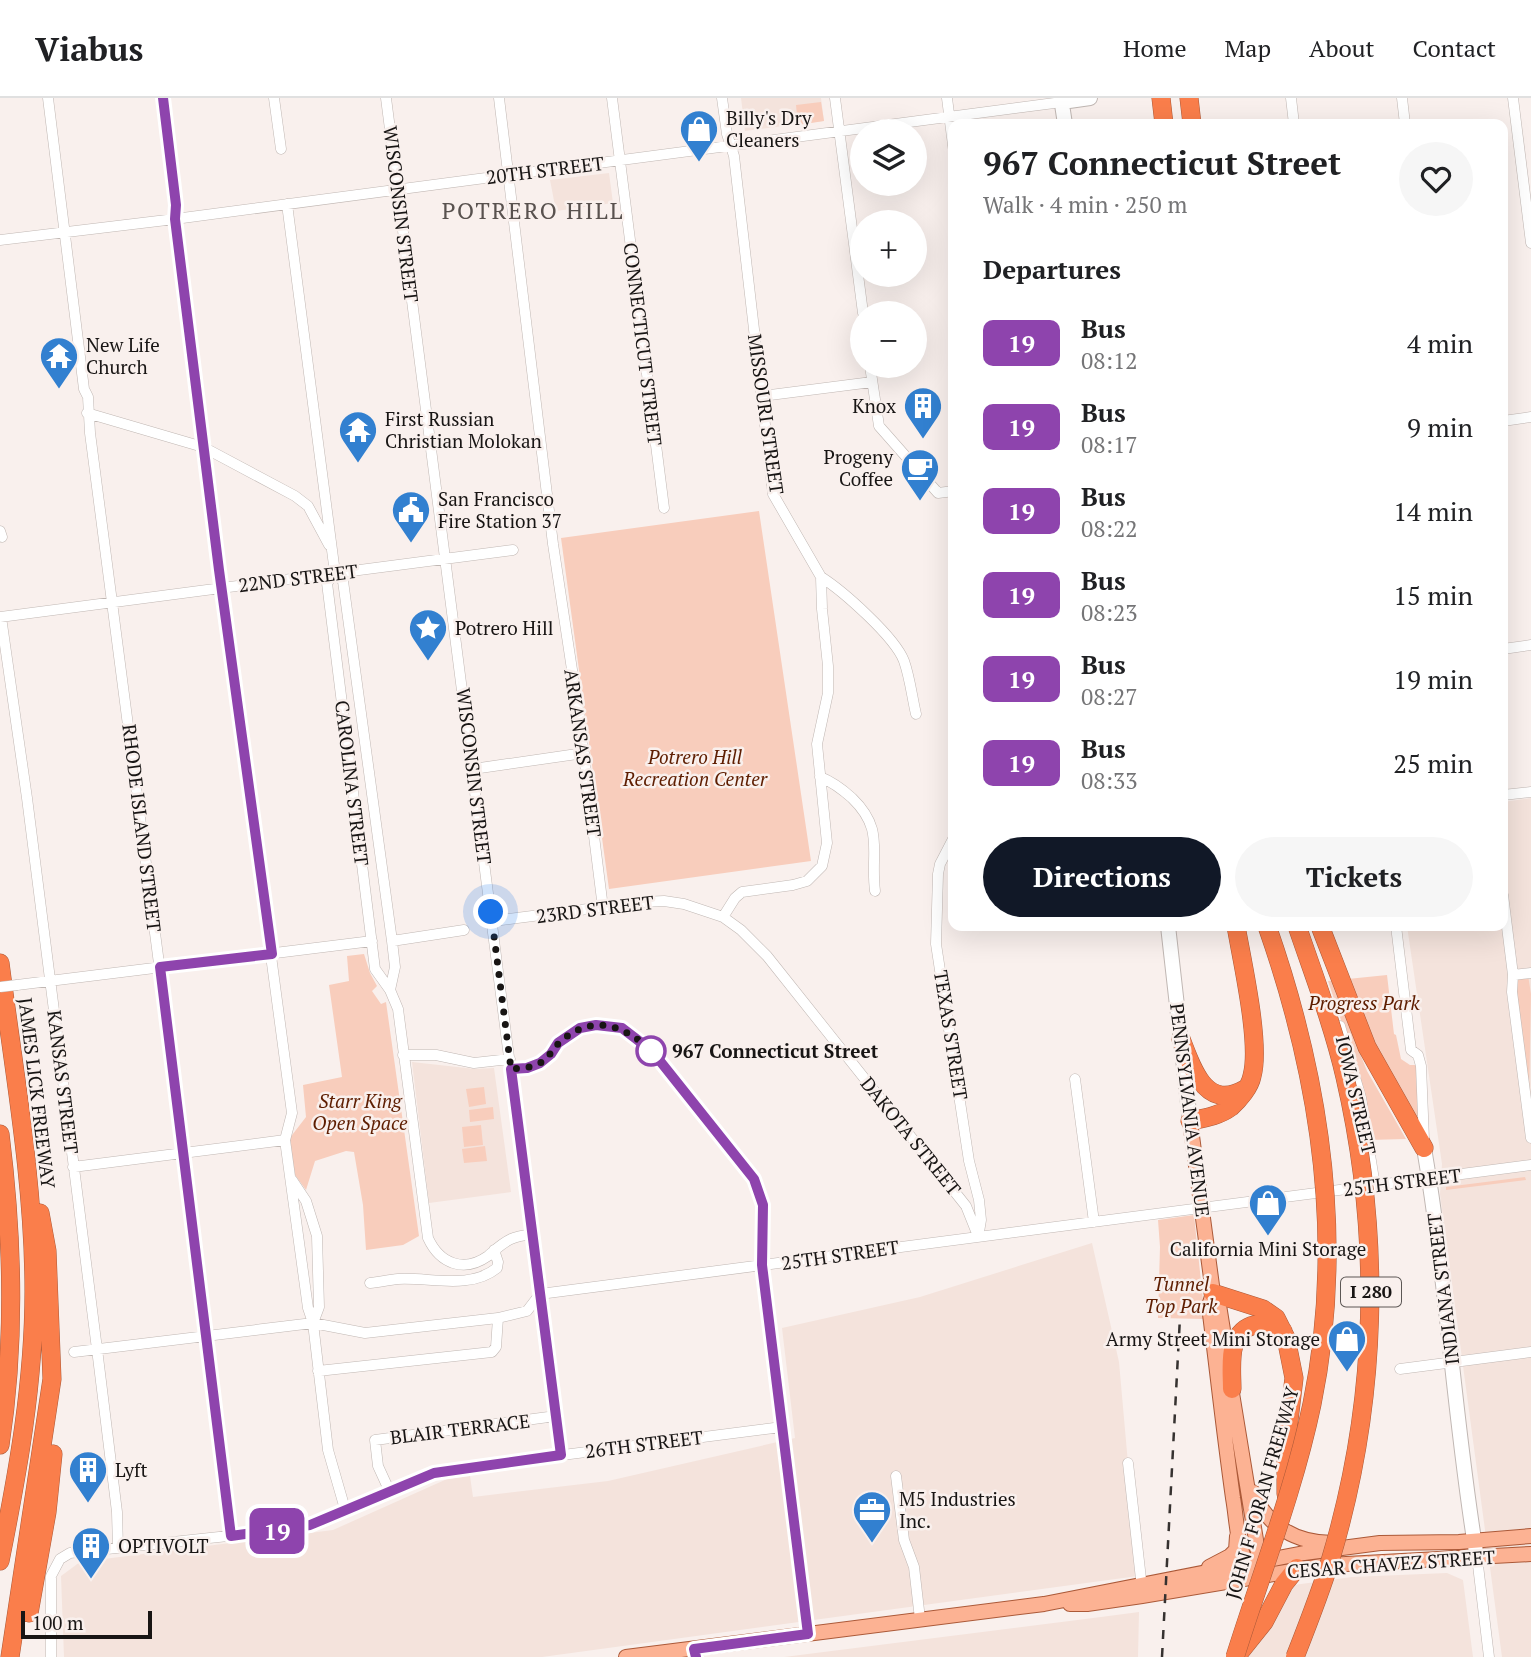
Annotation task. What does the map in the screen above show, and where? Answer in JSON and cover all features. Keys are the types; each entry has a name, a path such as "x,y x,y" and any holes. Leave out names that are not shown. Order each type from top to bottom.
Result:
{"highway":[{"path":"1161,98 1163,119"},
{"path":"1189,98 1191,119"},
{"path":"1191,1121 1218,1115 1229,1108 1252,1076 1253,1048 1245,974 1237,931"},
{"name":"JOHN F FORAN FREEWAY","path":"1235,1657 1312,1405 1326,1291 1328,1222 1323,1156 1314,1101 1291,1000 1269,931"},
{"name":"I 280","path":"1295,1657 1331,1558 1349,1486 1366,1386 1371,1296 1367,1207 1352,1109 1334,1036 1299,931"},
{"path":"1322,931 1358,1027 1424,1148"},
{"name":"JAMES LICK FREEWAY","path":"0,963 24,1153 33,1259 31,1364 23,1440 0,1561"},
{"path":"1181,1039 1194,1073 1203,1087 1228,1095 1245,1089"},
{"path":"0,1134 10,1221 12,1325 0,1445"},
{"path":"20,1657 41,1549 55,1419 45,1237 24,1153"},
{"path":"1213,1293 1263,1309 1276,1318 1285,1335 1294,1378 1286,1445 1286,1496"},
{"path":"1232,1389 1233,1348 1247,1328 1263,1323 1272,1324 1285,1335"},
{"path":"0,1356 12,1325"},
{"path":"10,1657 52,1380 51,1336"},
{"path":"1254,1567 1260,1604 1255,1634"},
{"path":"1235,1657 1264,1622 1284,1584 1297,1569"}],"main road":[{"name":"20TH STREET","path":"1061,100 1090,98"},
{"path":"1061,100 1064,119"},
{"name":"PENNSYLVANIA AVENUE","path":"1169,931 1213,1293 1219,1305 1245,1472 1254,1567"},
{"name":"INDIANA STREET","path":"1424,1148 1437,1226 1451,1363 1477,1557"},
{"name":"PENNSYLVANIA AVENUE","path":"1213,1293 1209,1306 1237,1521 1254,1567"},
{"path":"1245,1472 1256,1500 1280,1529 1297,1538 1317,1543 1380,1544"},
{"path":"1196,1575 1236,1550 1237,1521"},
{"name":"CESAR CHAVEZ STREET","path":"1142,1590 1380,1544 1531,1536"},
{"name":"CESAR CHAVEZ STREET","path":"626,1657 695,1653 808,1634 1044,1604 1087,1604 1196,1575 1254,1567 1297,1569 1531,1554"}],"street":[{"name":"RHODE ISLAND STREET","path":"48,98 84,389 83,407 87,413 113,602 231,1536"},
{"path":"163,98 203,447 292,1113 285,1140 308,1308 313,1323 328,1450 345,1509"},
{"path":"274,98 281,149"},
{"name":"WISCONSIN STREET","path":"386,98 561,1455"},
{"name":"ARKANSAS STREET","path":"499,98 553,544 584,753 603,908"},
{"name":"CONNECTICUT STREET","path":"611,98 664,508"},
{"name":"MISSOURI STREET","path":"722,98 734,156 773,494 821,577 828,680 828,693 817,744 827,843 822,866 807,881 742,892 723,917"},
{"path":"835,98 861,301"},
{"path":"947,98 949,117"},
{"path":"1291,98 1293,119"},
{"path":"1402,98 1404,119"},
{"path":"1513,98 1531,243"},
{"name":"20TH STREET","path":"0,240 840,132 1061,100"},
{"name":"CAROLINA STREET","path":"287,204 335,573 343,581 392,941 395,967 390,990"},
{"path":"872,378 879,426 938,494 948,492"},
{"path":"762,396 872,382"},
{"path":"87,413 203,447 295,496 308,506 333,551"},
{"path":"1508,420 1531,417"},
{"name":"22ND STREET","path":"1,617 513,550"},
{"name":"CAROLINA STREET","path":"335,573 327,583 375,969 390,990 398,1009 430,1242 441,1257 456,1265 475,1263 513,1238 533,1234"},
{"path":"821,577 874,622 897,649 904,661 916,714"},
{"name":"KANSAS STREET","path":"1,617 27,798 97,1349 117,1512 118,1548"},
{"path":"1508,648 1531,645"},
{"path":"473,769 584,753"},
{"path":"820,777 835,783 870,817 876,891"},
{"path":"1508,794 1531,792"},
{"name":"TEXAS STREET","path":"948,848 938,874 936,944 970,1161 979,1200 981,1220 978,1236"},
{"name":"23RD STREET","path":"493,921 664,901 706,910 723,917"},
{"name":"DAKOTA STREET","path":"723,917 755,943 775,966 966,1206 978,1236"},
{"path":"392,941 464,930"},
{"name":"IOWA STREET","path":"1308,931 1348,1049 1361,1098 1375,1186"},
{"name":"INDIANA STREET","path":"1397,931 1411,1050 1418,1055 1421,1066 1424,1148"},
{"path":"1508,931 1513,975 1512,992 1531,1138"},
{"path":"0,988 372,941"},
{"path":"1513,975 1531,972"},
{"path":"403,1055 436,1055 474,1063 511,1064 527,1068 540,1063 551,1054 558,1043 580,1028 609,1025 622,1028 652,1051 754,1179 763,1205 762,1265 808,1634"},
{"path":"1075,1079 1094,1222"},
{"path":"73,1167 285,1140"},
{"name":"25TH STREET","path":"540,1294 1531,1165"},
{"path":"290,1177 306,1201 317,1236 319,1307 313,1323"},
{"path":"370,1283 399,1279 462,1280 480,1276 497,1268 494,1250"},
{"path":"74,1352 313,1323 365,1333 498,1318 527,1311 540,1294"},
{"path":"318,1371 492,1352 496,1347 498,1318"},
{"path":"1399,1369 1531,1352"},
{"name":"BLAIR TERRACE","path":"389,1490 378,1466 375,1440 556,1416"},
{"name":"26TH STREET","path":"51,1657 51,1576 60,1559 76,1552 310,1525 434,1473 782,1427"},
{"path":"1128,1463 1142,1590"},
{"path":"896,1476 904,1540 914,1567 920,1619"},
{"name":"INDIANA STREET","path":"1477,1557 1489,1657"}],"shaded area":[{"path":"741,98 821,98 824,121 745,131"},
{"path":"609,173 613,203 556,211 550,180"},
{"path":"1531,798 1531,1657 1502,1657 1440,1194 1442,1164 1408,931 1508,931 1508,801"},
{"path":"412,1062 475,1069 494,1068 511,1192 429,1203"},
{"path":"1092,1243 1119,1362 1138,1576 542,1657 64,1657 61,1576 80,1562 333,1530 447,1479 470,1476 473,1497 608,1481 795,1438 782,1328 920,1297"},
{"path":"1447,1573 1463,1580 1473,1657 1246,1657 1285,1591 1294,1585 1352,1577"},
{"path":"1139,1612 1138,1657 784,1657 1101,1617"}],"green space":[{"path":"821,102 824,121 798,125 796,105"},
{"name":"Potrero Hill Recreation Center","path":"759,511 811,861 609,889 561,538"},
{"name":"Starr King Open Space","path":"364,954 377,986 372,991 381,1004 386,1002 419,1236 403,1245 366,1250 363,1205 354,1152 346,1151 315,1161 306,1190 295,1175 289,1139 306,1117 303,1085 342,1077 329,985 349,981 347,956"},
{"name":"Progress Park","path":"1387,975 1394,1034 1401,1059 1410,1065 1416,1065 1418,1116 1415,1116 1371,1041 1359,1051 1367,1071 1406,1139 1368,1140 1350,1047 1328,981"},
{"path":"1522,975 1528,975 1531,994 1529,1099 1514,990"},
{"path":"484,1087 486,1104 469,1107 466,1089"},
{"path":"493,1107 494,1119 470,1122 469,1110"},
{"path":"481,1125 483,1145 464,1147 462,1127"},
{"path":"485,1146 487,1161 464,1163 462,1149"},
{"path":"1525,1177 1526,1180 1446,1190 1446,1187"},
{"name":"Tunnel Top Park","path":"1194,1215 1205,1319 1158,1318 1158,1220"}],"railway":[{"path":"1162,1657 1180,1317"}],"bus line":[{"name":"19","path":"163,98 176,205 175,219 219,570 272,954 160,967 231,1536 310,1525 389,1490 446,1470 561,1455 511,1069 527,1068 540,1063 551,1054 558,1043 580,1028 596,1025 622,1028 652,1051 754,1179 763,1205 762,1265 808,1634 694,1649 696,1657"}],"place":[{"name":"Billy's Dry Cleaners","path":"699,163"},
{"name":"New Life Church","path":"59,390"},
{"name":"Knox","path":"923,440"},
{"name":"First Russian Christian Molokan","path":"358,464"},
{"name":"Progeny Coffee","path":"920,502"},
{"name":"San Francisco Fire Station 37","path":"411,544"},
{"name":"Potrero Hill","path":"428,662"},
{"name":"967 Connecticut Street","path":"651,1051"},
{"name":"California Mini Storage","path":"1268,1237"},
{"name":"Army Street Mini Storage","path":"1347,1373"},
{"name":"Lyft","path":"88,1504"},
{"name":"M5 Industries Inc.","path":"872,1544"},
{"name":"OPTIVOLT","path":"91,1580"}],"district":[{"name":"POTRERO HILL","path":"533,211"}],"route":[{"path":"491,912 511,1069 527,1068 540,1063 570,1034 580,1028 596,1025 622,1028 651,1051"}]}
